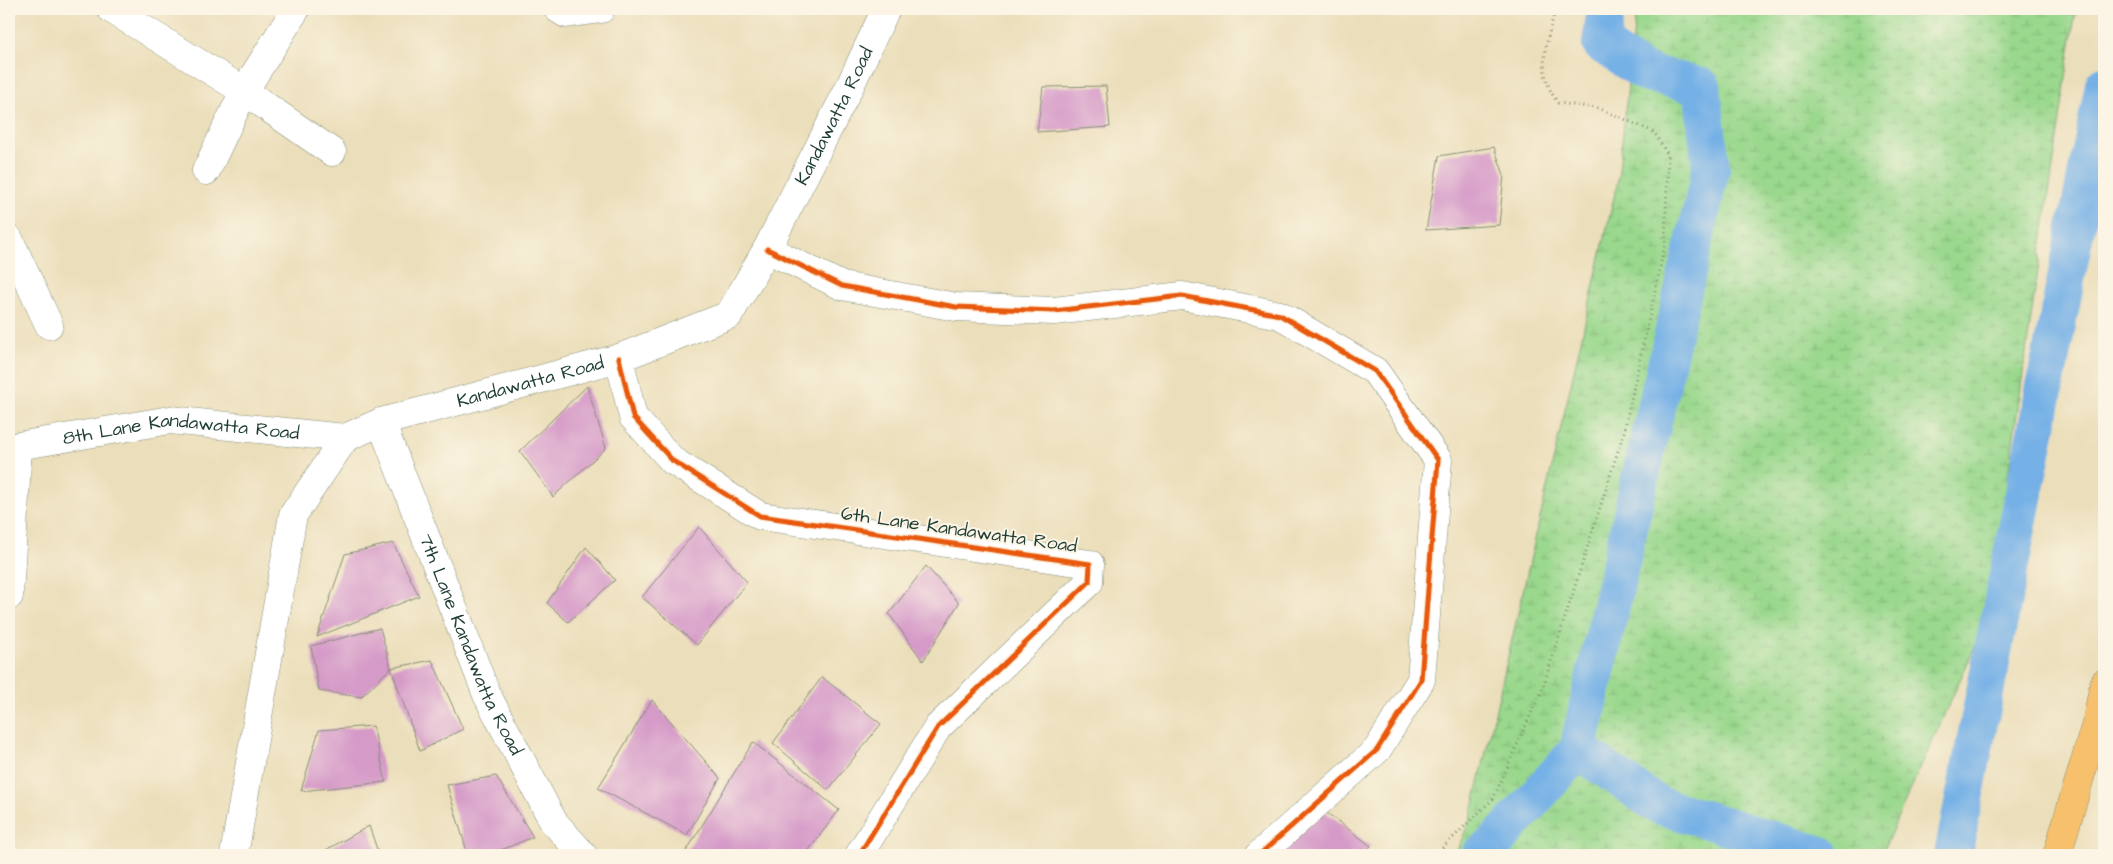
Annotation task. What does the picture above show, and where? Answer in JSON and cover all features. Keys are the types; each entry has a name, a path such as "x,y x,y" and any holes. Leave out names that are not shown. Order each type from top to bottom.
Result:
{"main road":[{"path":"2057,855 2097,720 2104,683"}],"street":[{"path":"111,9 244,91 332,152"},
{"path":"206,171 244,91 296,9"},
{"path":"558,9 566,14 601,9"},
{"name":"Kandawatta Road","path":"345,438 381,422 619,358 729,315 767,249 848,90 886,9"},
{"path":"9,239 49,325"},
{"path":"767,249 842,286 956,307 1054,311 1182,296 1280,315 1375,371 1438,460 1421,680 1377,750 1259,855"},
{"name":"6th Lane Kandawatta Road","path":"619,358 633,417 646,432 673,461 760,516 1090,564 1089,582 938,727 859,855"},
{"name":"8th Lane Kandawatta Road","path":"9,596 18,446 170,420 345,438"},
{"name":"7th Lane Kandawatta Road","path":"381,422 487,695 553,821 583,855"},
{"path":"234,855 293,514 345,438"}],"path":[{"path":"1435,855 1493,800 1543,687 1624,432 1665,245 1668,155 1654,132 1598,108 1558,103 1548,88 1542,68 1555,9"}],"green space":[{"path":"1636,9 2076,9 1987,620 1881,855 1455,855 1471,817 1618,180"}],"building":[{"path":"1106,86 1110,127 1037,132 1043,87"},
{"path":"1494,147 1504,175 1499,225 1426,230 1439,156"},
{"path":"587,386 606,448 553,497 520,451"},
{"path":"699,527 747,582 697,645 642,597"},
{"path":"393,543 419,596 317,637 345,554"},
{"path":"586,547 615,580 568,622 547,603"},
{"path":"926,566 959,603 923,661 889,614"},
{"path":"380,628 391,668 361,697 319,691 311,646"},
{"path":"432,660 463,729 420,751 391,668"},
{"path":"822,677 881,724 828,790 773,743"},
{"path":"652,700 720,778 687,835 598,788"},
{"path":"373,726 386,782 301,791 319,730"},
{"path":"753,742 839,810 805,855 684,855"},
{"path":"496,776 533,837 489,855 468,855 447,785"},
{"path":"1319,807 1371,846 1361,855 1283,855 1276,848"},
{"path":"369,826 379,855 317,855"}],"waterway":[{"path":"1606,9 1601,44 1644,72 1702,87 1711,168 1578,750 1658,805 1821,855"},
{"path":"1953,855 2104,85"},
{"path":"1480,855 1494,844 1578,750"}],"cycle path":[{"path":"767,249 842,286 956,307 1054,311 1182,296 1280,315 1375,371 1438,460 1421,680 1377,750 1259,855"},
{"path":"619,358 633,417 673,461 760,516 1090,564 1089,582 938,727 859,855"}]}
